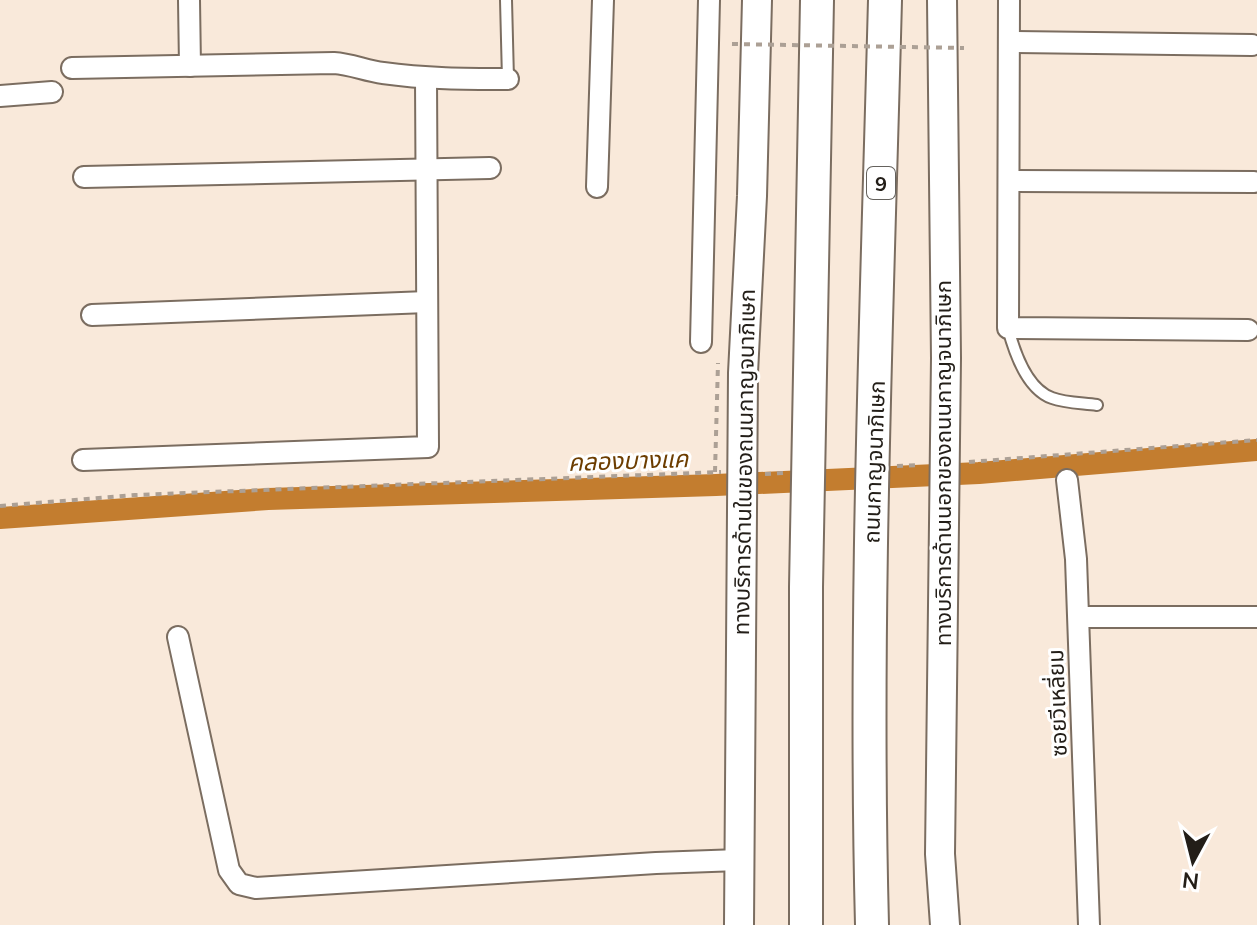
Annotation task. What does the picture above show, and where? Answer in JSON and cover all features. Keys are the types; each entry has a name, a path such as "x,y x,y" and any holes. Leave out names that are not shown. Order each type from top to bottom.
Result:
{"highway":[{"path":"806,925 806,587 817,0"},
{"name":"ถนนกาญจนาภิเษก","path":"872,925 868,775 870,589 885,0"}],"main road":[{"name":"ทางบริการด้านในของถนนกาญจนาภิเษก","path":"739,925 743,373 757,0"},
{"name":"ทางบริการด้านนอกของถนนกาญจนาภิเษก","path":"942,0 946,358 940,854 945,925"}],"street":[{"path":"189,0 190,66"},
{"path":"597,187 603,0"},
{"path":"701,342 709,0"},
{"path":"1009,0 1008,328 1248,330"},
{"path":"1009,42 1252,45"},
{"path":"72,68 334,63 351,64 377,73 426,79 508,79"},
{"path":"83,460 428,447 426,79"},
{"path":"0,96 52,92"},
{"path":"84,177 490,168"},
{"path":"1009,181 1254,182"},
{"path":"92,315 427,302"},
{"name":"ซอยวีเหลี่ยม","path":"1067,480 1079,617 1089,925"},
{"path":"1079,617 1257,617"},
{"path":"178,637 229,870 239,884 256,888 739,860"},
{"path":"940,854 956,925"}],"lane":[{"path":"506,0 508,79"},
{"path":"1008,328 1014,354 1026,375 1049,398 1097,405"}],"path":[{"path":"732,44 964,48"},
{"path":"955,463 1257,440"},
{"path":"893,467 924,465"},
{"path":"0,506 135,495 265,492 499,479 729,473"},
{"path":"756,474 785,473"}],"waterway":[{"name":"คลองบางแค","path":"0,518 268,499 979,473 1257,450"}]}
